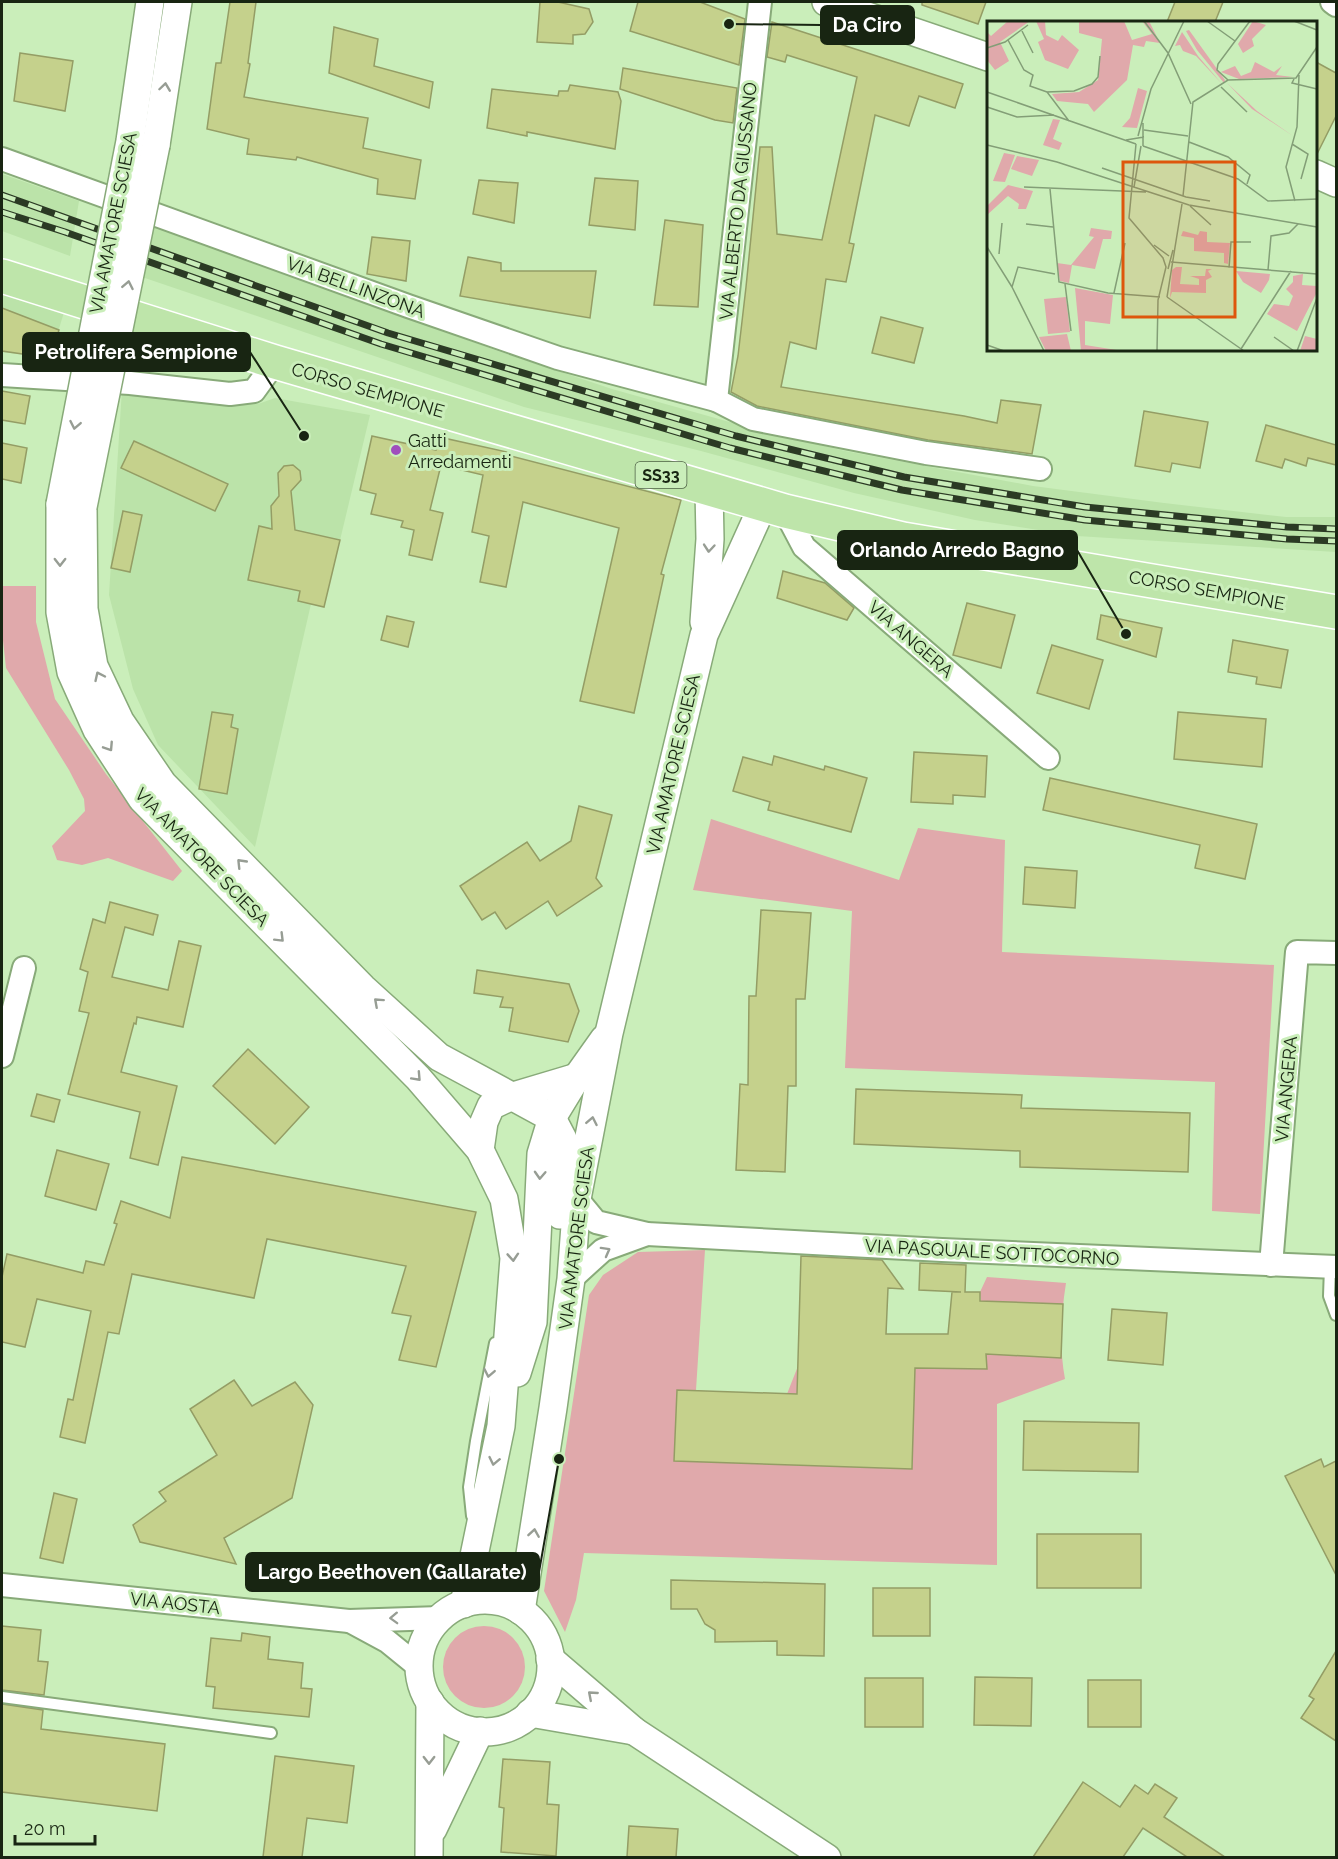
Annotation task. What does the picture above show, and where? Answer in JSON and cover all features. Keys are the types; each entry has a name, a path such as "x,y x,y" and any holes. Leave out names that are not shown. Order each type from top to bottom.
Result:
{"main road":[{"name":"CORSO SEMPIONE","path":"2,276 275,362 774,508 903,539 1336,612"}],"street":[{"name":"VIA AMATORE SCIESA","path":"150,2 71,506 60,612 71,672 97,730 142,799 418,1078 480,1150 504,1199 514,1258 501,1426"},
{"name":"VIA AMATORE SCIESA","path":"178,2 156,145 71,506 94,666 120,721 163,784 363,988 439,1057 552,1119 563,1139 553,1408"},
{"name":"VIA ALBERTO DA GIUSSANO","path":"716,400 759,2"},
{"path":"826,2 987,57"},
{"path":"1332,2 1336,5"},
{"name":"VIA BELLINZONA","path":"2,159 558,358 716,400 753,418 926,453 1040,469"},
{"path":"1317,174 1336,183"},
{"path":"2,375 130,383 230,394 254,391 275,362"},
{"name":"VIA AMATORE SCIESA","path":"521,1611 571,1279 577,1199 609,1033 704,635 710,539 709,489"},
{"name":"VIA AMATORE SCIESA","path":"704,635 774,508"},
{"name":"VIA ANGERA","path":"774,508 804,547 1048,758"},
{"name":"VIA ANGERA","path":"1271,1265 1297,952 1336,953"},
{"path":"2,1056 24,968"},
{"name":"VIA AMATORE SCIESA","path":"464,1604 501,1426 532,1322 541,1154 552,1119 577,1077 609,1033"},
{"path":"480,1150 484,1122 491,1106 510,1096 577,1077"},
{"name":"VIA PASQUALE SOTTOCORNO","path":"577,1199 596,1222 647,1234 1333,1267"},
{"name":"VIA PASQUALE SOTTOCORNO","path":"571,1279 603,1250 647,1234"},
{"name":"VIA AOSTA","path":"2,1585 349,1621 440,1618"},
{"path":"479,1600 493,1600 521,1611 542,1633 550,1659 550,1676 539,1703 530,1713 508,1727 494,1731 465,1728 450,1722 430,1702 422,1685 419,1667 420,1651 426,1636 440,1618 451,1609 479,1600"},
{"name":"VIA AOSTA","path":"349,1621 387,1641 419,1667"},
{"path":"550,1659 634,1731 827,1857"},
{"path":"429,1846 430,1702"},
{"path":"530,1713 634,1731"},
{"path":"429,1846 480,1731"}],"lane":[{"path":"1333,1267 1329,1296 1336,1315"},
{"name":"VIA AMATORE SCIESA","path":"476,1549 469,1487 496,1340 510,1320"},
{"path":"2,1697 271,1733"}],"shaded area":[{"path":"2,174 79,201 70,256 2,231"},
{"path":"150,223 495,350 612,389 758,430 845,451 1033,486 1286,517 1336,517 1336,552 1077,536 975,520 854,493 701,451 524,407 142,277"},
{"path":"2,290 65,309 50,358 2,352"},
{"path":"122,389 258,404 275,398 370,415 324,607 311,604 255,847 158,745 133,689 109,595"},
{"path":"2,586 36,586 36,622 55,699 106,774 182,871 173,881 108,858 82,865 57,860 52,846 85,811 84,799 69,770 6,668 2,631"},
{"path":"711,819 899,880 918,828 1005,840 1002,952 1274,965 1260,1214 1212,1211 1215,1082 845,1068 852,911 693,890"},
{"path":"705,1250 696,1390 677,1390 675,1461 912,1469 914,1398 787,1394 798,1366 987,1369 980,1292 987,1277 1066,1283 1061,1331 1065,1379 997,1404 997,1565 584,1553 576,1600 565,1632 544,1591 589,1295 603,1275 638,1252"},
{"path":"484,1626 500,1629 513,1638 522,1651 525,1667 522,1683 513,1696 500,1705 484,1708 468,1705 455,1696 446,1683 443,1667 446,1651 455,1638 468,1629"}],"building":[{"path":"230,2 256,2 248,63 250,64 244,97 368,118 363,148 421,160 415,199 377,194 378,179 297,157 296,160 247,154 249,139 207,129 216,63 221,63"},
{"path":"540,2 558,2 589,9 593,22 585,34 573,35 573,44 537,42"},
{"path":"638,2 700,2 745,19 739,65 630,31"},
{"path":"922,2 986,2 978,24 922,5"},
{"path":"1175,2 1223,2 1215,21 1167,21"},
{"path":"772,22 963,84 955,108 919,96 909,126 875,115 849,243 854,244 846,282 826,279 816,349 790,342 781,387 997,423 1001,400 1041,405 1032,454 928,440 757,406 731,392 738,356 760,147 772,147 777,234 822,240 857,77 787,55 785,62 767,57"},
{"path":"334,27 378,39 374,66 433,82 429,108 329,73"},
{"path":"20,53 73,61 65,111 14,101"},
{"path":"1317,63 1336,73 1336,116 1317,154"},
{"path":"623,68 737,88 733,123 715,120 620,89"},
{"path":"570,85 618,92 621,101 615,149 527,132 527,136 487,128 492,89 558,96 559,91 568,91"},
{"path":"595,178 638,181 635,230 589,225"},
{"path":"479,180 518,183 514,223 473,214"},
{"path":"665,220 703,225 698,307 654,305"},
{"path":"372,237 410,241 406,281 367,274"},
{"path":"468,257 501,263 501,271 596,271 590,318 460,296"},
{"path":"2,308 59,330 50,358 2,351"},
{"path":"881,317 923,328 914,363 872,353"},
{"path":"2,391 30,396 25,424 2,420"},
{"path":"1144,411 1208,422 1200,468 1172,463 1170,472 1135,466"},
{"path":"1266,425 1336,445 1336,465 1308,458 1306,466 1285,459 1282,468 1256,461"},
{"path":"372,436 436,450 439,437 507,452 507,455 681,500 661,574 664,575 634,713 580,701 619,528 523,502 506,587 480,582 489,536 472,532 483,475 441,465 430,510 443,513 432,560 409,555 414,530 401,527 403,521 371,514 376,494 360,490"},
{"path":"134,441 228,484 215,511 121,468"},
{"path":"2,443 27,448 21,483 2,479"},
{"path":"293,465 300,471 301,480 291,491 295,530 340,540 324,607 298,601 300,591 248,580 259,526 272,529 271,506 279,496 278,473 284,466"},
{"path":"123,511 142,515 130,572 111,568"},
{"path":"783,571 825,583 854,608 847,620 777,598"},
{"path":"967,603 1015,615 1001,668 953,655"},
{"path":"1101,615 1162,628 1156,657 1097,639"},
{"path":"387,616 414,622 408,647 381,640"},
{"path":"1233,640 1288,650 1281,688 1256,684 1257,677 1228,672"},
{"path":"1052,645 1103,660 1089,709 1037,693"},
{"path":"212,712 233,715 231,727 238,729 227,794 199,789"},
{"path":"1178,712 1266,719 1262,767 1174,759"},
{"path":"914,752 987,756 985,797 953,795 953,804 911,802"},
{"path":"774,756 824,770 825,766 867,778 851,832 768,810 770,802 733,791 743,757 772,765"},
{"path":"1050,778 1257,824 1245,879 1195,868 1200,845 1043,810"},
{"path":"579,806 612,815 596,878 602,886 557,916 548,901 506,929 495,912 482,920 460,886 527,842 540,861 571,841"},
{"path":"1025,867 1077,871 1075,908 1023,904"},
{"path":"110,902 158,915 153,935 125,927 112,977 168,990 179,941 201,946 183,1027 137,1017 121,1072 177,1086 158,1165 130,1158 140,1112 68,1094 89,1013 79,1011 88,972 80,969 93,919 105,923"},
{"path":"761,910 811,913 805,999 796,999 796,1086 788,1086 785,1172 736,1170 740,1084 748,1085 749,996 756,996"},
{"path":"477,970 569,984 579,1011 568,1042 509,1031 513,1008 500,1007 503,997 474,993"},
{"path":"248,1049 309,1107 275,1144 213,1086"},
{"path":"856,1089 1022,1095 1021,1108 1190,1113 1188,1172 1020,1167 1020,1151 854,1144"},
{"path":"37,1094 60,1100 54,1122 31,1116"},
{"path":"57,1150 109,1164 96,1210 45,1196"},
{"path":"182,1157 476,1212 436,1367 399,1360 411,1316 392,1313 406,1266 267,1239 254,1298 132,1274 119,1334 108,1332 85,1443 60,1437 68,1399 73,1400 91,1311 37,1299 25,1347 2,1342 2,1277 7,1254 83,1273 86,1261 104,1265 117,1224 114,1223 121,1201 170,1218"},
{"path":"801,1256 882,1260 903,1289 888,1288 886,1334 948,1334 952,1292 961,1292 919,1290 920,1263 966,1265 965,1292 980,1292 980,1301 1063,1304 1061,1358 986,1354 987,1369 915,1368 912,1469 674,1461 677,1390 797,1394"},
{"path":"1112,1309 1167,1313 1163,1365 1108,1360"},
{"path":"234,1380 252,1406 295,1382 313,1405 292,1498 224,1538 236,1564 140,1542 133,1525 166,1501 159,1492 217,1455 190,1409"},
{"path":"1024,1421 1139,1423 1138,1472 1023,1470"},
{"path":"1321,1459 1324,1467 1336,1461 1336,1575 1285,1476"},
{"path":"54,1493 77,1499 63,1563 40,1558"},
{"path":"1037,1534 1141,1534 1141,1588 1037,1588"},
{"path":"671,1580 825,1584 824,1656 777,1655 777,1641 715,1642 715,1630 705,1624 697,1609 671,1609"},
{"path":"873,1588 930,1588 930,1636 873,1636"},
{"path":"2,1626 41,1630 38,1661 48,1662 44,1695 2,1690"},
{"path":"242,1633 270,1637 268,1659 303,1663 301,1688 312,1689 309,1717 213,1708 215,1687 206,1686 211,1638 241,1641"},
{"path":"1336,1651 1336,1741 1301,1718 1314,1699 1309,1696"},
{"path":"975,1677 1032,1678 1031,1726 974,1725"},
{"path":"865,1678 923,1678 923,1727 865,1727"},
{"path":"1088,1680 1141,1680 1141,1727 1088,1727"},
{"path":"2,1704 43,1710 41,1729 165,1744 157,1811 2,1792"},
{"path":"275,1756 354,1766 347,1823 307,1818 302,1857 263,1857"},
{"path":"503,1759 550,1762 547,1804 559,1805 556,1856 501,1852 504,1808 499,1807"},
{"path":"1083,1782 1120,1807 1135,1785 1148,1794 1155,1784 1177,1798 1164,1817 1225,1857 1187,1857 1143,1828 1123,1857 1033,1857"},
{"path":"629,1826 678,1829 676,1857 627,1857"}],"railway":[{"path":"2,195 388,333 736,436 904,477 1085,507 1287,527 1336,529"},
{"path":"2,212 65,232 381,344 730,448 902,490 1085,520 1287,539 1336,541"}],"place":[{"name":"Da Ciro","path":"729,24"},
{"name":"Petrolifera Sempione","path":"304,436"},
{"name":"Gatti Arredamenti","path":"396,450"},
{"name":"Orlando Arredo Bagno","path":"1126,634"},
{"name":"Largo Beethoven (Gallarate)","path":"559,1459"}]}
